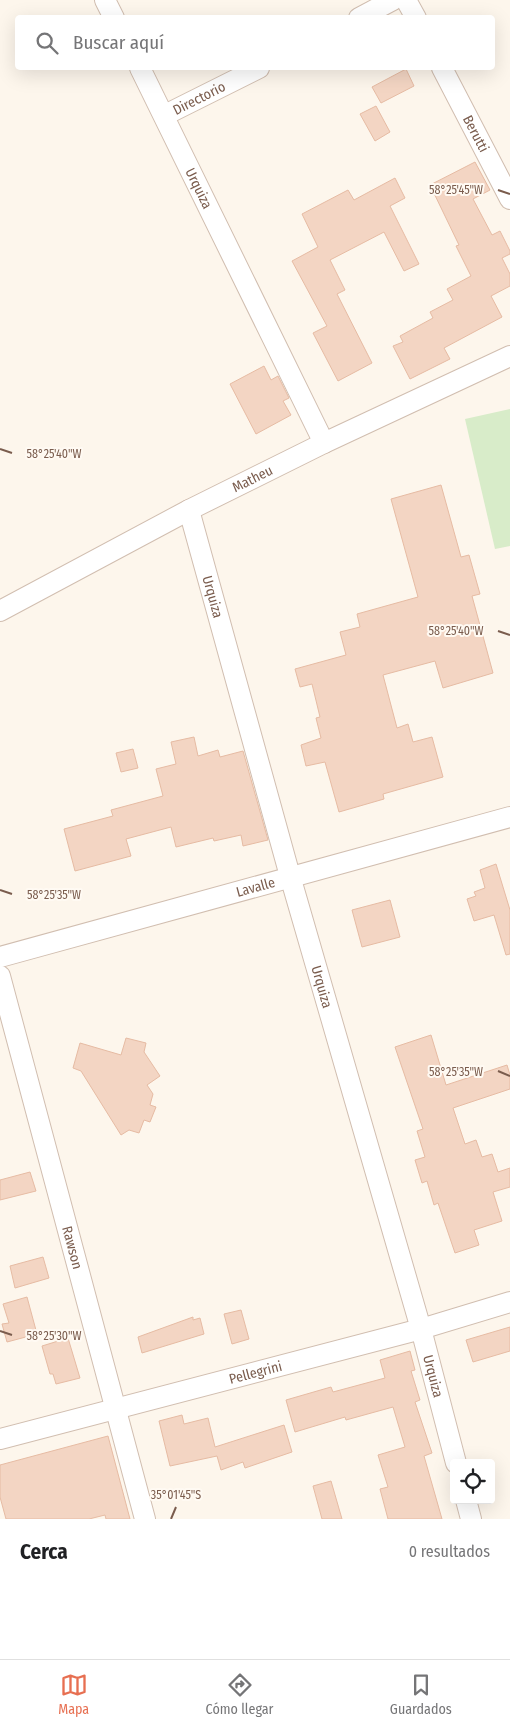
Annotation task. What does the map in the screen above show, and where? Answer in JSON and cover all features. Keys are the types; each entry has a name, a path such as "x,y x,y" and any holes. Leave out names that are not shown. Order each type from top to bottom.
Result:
{"street":[{"path":"106,0 113,15"},
{"path":"365,15 394,0"},
{"path":"406,0 414,15"},
{"name":"Urquiza","path":"141,70 165,115 324,443"},
{"name":"Directorio","path":"165,115 255,70"},
{"name":"Berutti","path":"443,70 510,199"},
{"name":"Matheu","path":"0,611 189,510 324,443 510,356"},
{"name":"Urquiza","path":"189,510 290,876 421,1329 455,1459"},
{"name":"Lavalle","path":"0,957 510,817"},
{"name":"Rawson","path":"0,976 145,1519"},
{"name":"Pellegrini","path":"0,1440 421,1329 510,1302"},
{"path":"467,1504 471,1519"}],"green space":[{"path":"510,409 510,546 495,549 465,419"}],"building":[{"path":"404,70 406,70 414,86 381,103 372,87"},
{"path":"376,106 390,132 375,141 360,114"},
{"path":"475,162 490,190 473,199 492,235 500,231 510,251 510,254 502,258 510,274 510,286 491,296 502,317 444,348 450,359 410,379 393,346 403,342 400,336 433,318 430,312 453,300 447,289 471,276 456,246 459,245 430,185"},
{"path":"395,178 405,198 390,206 419,264 404,271 384,232 330,260 345,290 337,294 372,363 338,381 313,333 327,326 292,261 318,247 302,214 348,190 354,200"},
{"path":"264,366 271,380 278,376 289,398 283,401 291,415 256,434 230,384"},
{"path":"441,485 461,557 469,555 480,594 472,596 493,673 443,688 435,661 383,675 397,728 408,724 413,742 432,737 443,777 383,794 384,799 339,812 325,762 306,766 301,745 321,738 316,718 320,717 312,684 300,687 295,669 346,655 340,632 360,627 357,614 418,597 391,499"},
{"path":"194,737 198,756 218,750 220,757 243,751 268,840 243,846 241,835 214,841 213,838 176,847 171,827 126,839 131,856 75,871 64,829 113,816 111,810 163,796 156,769 176,764 171,742"},
{"path":"133,749 138,768 121,772 116,753"},
{"path":"496,864 510,910 510,954 506,955 494,915 474,921 467,899 476,896 474,892 485,888 480,870"},
{"path":"390,900 400,937 362,947 352,910"},
{"path":"431,1035 446,1085 507,1065 510,1075 510,1089 453,1108 465,1144 476,1140 482,1157 492,1154 498,1172 510,1168 510,1187 493,1192 502,1221 474,1230 479,1245 455,1253 438,1203 434,1205 427,1181 422,1183 415,1160 425,1157 417,1131 423,1129 395,1047"},
{"path":"126,1038 146,1043 144,1052 160,1076 147,1085 153,1094 150,1105 156,1107 150,1122 144,1120 139,1133 129,1130 121,1135 81,1071 73,1068 80,1043 121,1055"},
{"path":"30,1172 36,1191 0,1200 0,1180"},
{"path":"43,1257 49,1278 15,1288 10,1266"},
{"path":"27,1297 37,1334 7,1342 2,1324 9,1323 3,1304"},
{"path":"241,1310 249,1339 232,1344 224,1314"},
{"path":"193,1317 193,1320 200,1318 204,1334 142,1353 138,1337"},
{"path":"510,1327 510,1351 473,1362 466,1340"},
{"path":"68,1338 80,1378 56,1384 53,1374 50,1374 42,1346"},
{"path":"410,1351 415,1370 411,1371 420,1400 415,1402 432,1453 424,1456 442,1519 388,1519 380,1489 388,1487 378,1455 405,1447 393,1407 346,1420 345,1417 295,1432 286,1400 331,1387 333,1392 385,1378 380,1360"},
{"path":"182,1415 184,1424 208,1418 215,1447 284,1425 292,1452 245,1468 243,1462 221,1470 217,1456 170,1466 159,1421"},
{"path":"108,1436 130,1519 106,1519 105,1515 89,1519 6,1519 0,1497 0,1465"},
{"path":"331,1481 342,1519 322,1519 313,1486"}]}
